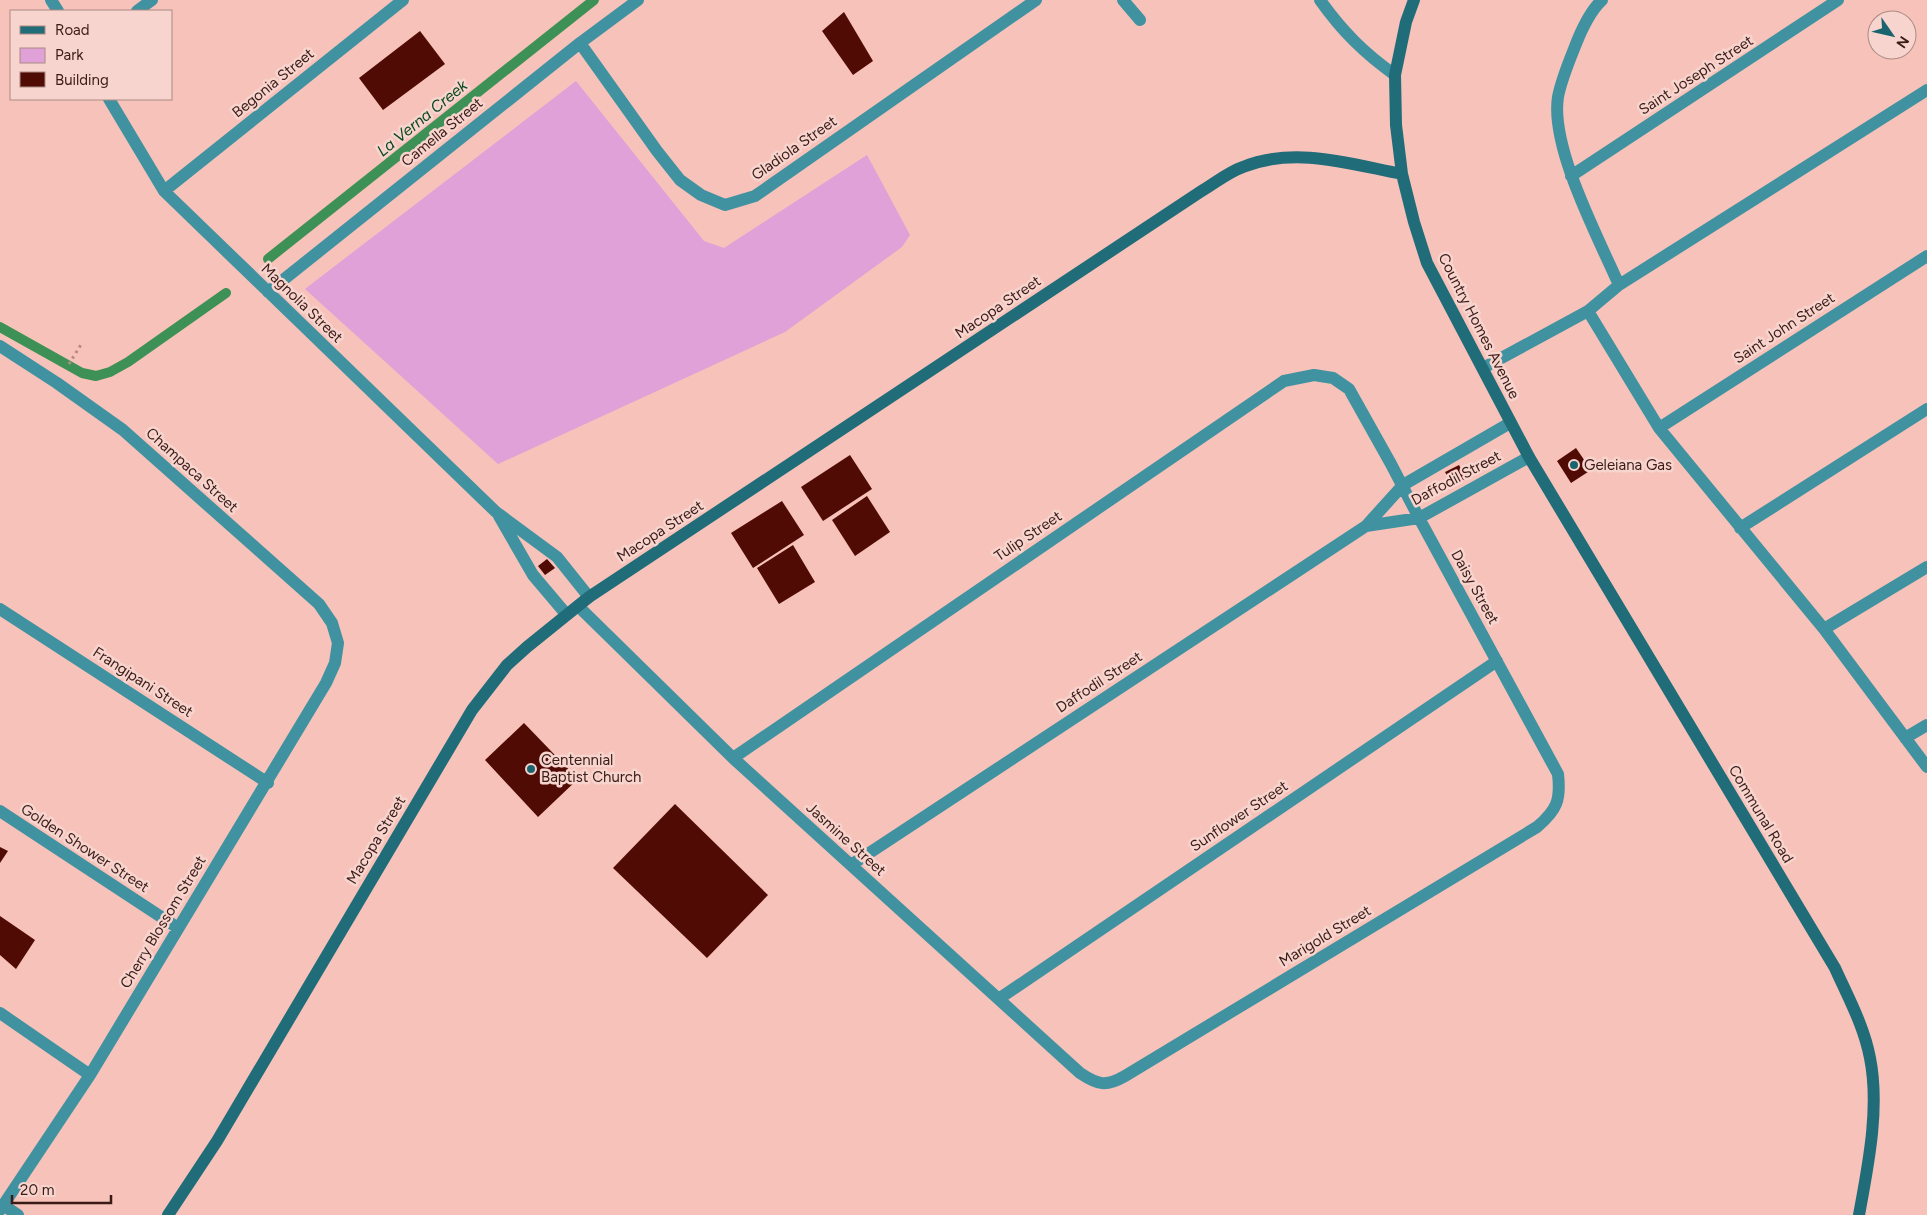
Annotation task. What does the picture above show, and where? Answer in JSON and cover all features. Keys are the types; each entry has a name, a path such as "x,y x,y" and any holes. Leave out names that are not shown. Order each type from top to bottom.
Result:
{"street":[{"path":"138,10 152,0"},
{"name":"Begonia Street","path":"164,191 403,0"},
{"name":"Camella Street","path":"268,292 580,43 638,0"},
{"name":"Gladiola Street","path":"580,43 680,180 701,196 725,205 755,196 1036,0"},
{"path":"1123,0 1140,20"},
{"path":"1320,0 1338,26 1395,75"},
{"name":"Country Homes Avenue","path":"1414,0 1406,22 1395,75 1396,125 1402,174 1414,222 1427,263 1529,457"},
{"path":"1602,0 1580,32 1568,65 1558,98 1559,131 1571,176 1619,285"},
{"name":"Saint Joseph Street","path":"1571,176 1838,0"},
{"path":"1483,368 1588,311 1619,285 1927,90"},
{"name":"Magnolia Street","path":"110,100 164,191 496,512 557,557 589,597"},
{"name":"Macopa Street","path":"168,1215 217,1140 472,710 507,665 566,614 1192,198 1242,167 1282,157 1319,158 1402,174"},
{"name":"Saint John Street","path":"1659,428 1927,256"},
{"path":"1588,311 1659,428 1824,629 1927,767"},
{"name":"Champaca Street","path":"0,346 57,383 123,430 320,604 332,622 338,643"},
{"name":"Tulip Street","path":"733,758 1284,381 1314,375 1333,378 1349,389"},
{"name":"Daisy Street","path":"1349,389 1403,485 1558,774 1560,788 1557,805"},
{"path":"1740,528 1927,409"},
{"name":"Daffodil Street","path":"850,865 1366,526 1403,485 1510,423"},
{"name":"Daffodil Street","path":"1366,526 1419,518 1529,457"},
{"name":"Communal Road","path":"1529,457 1835,968 1861,1024 1871,1059 1874,1112 1869,1162 1859,1215"},
{"name":"Magnolia Street","path":"496,512 533,575 566,614"},
{"path":"1824,629 1927,567"},
{"name":"Jasmine Street","path":"578,606 733,758 850,865 1000,998 1080,1073 1090,1080 1102,1084"},
{"name":"Frangipani Street","path":"0,609 268,782"},
{"name":"Cherry Blossom Street","path":"2,1207 90,1074 268,782 326,683 335,664 338,643"},
{"name":"Sunflower Street","path":"1000,998 1497,661"},
{"path":"1906,738 1927,725"},
{"name":"Marigold Street","path":"1102,1084 1113,1083 1125,1076 1537,827 1557,805"},
{"name":"Golden Shower Street","path":"0,811 178,928"},
{"path":"0,1013 90,1074"},
{"path":"2,1207 18,1215"}],"path":[{"path":"65,370 82,343"}],"green space":[{"path":"576,81 704,241 724,248 867,155 910,235 902,247 785,332 498,464 305,289"}],"building":[{"path":"844,12 873,61 853,75 822,31"},
{"path":"420,31 445,64 383,110 359,78"},
{"name":"Geleiana Gas","path":"1576,448 1591,470 1571,483 1557,461"},
{"path":"850,455 872,489 823,521 801,487"},
{"path":"1459,465 1466,478 1453,486 1445,472"},
{"path":"867,496 890,532 855,556 832,520"},
{"path":"782,501 804,535 753,568 731,533"},
{"path":"793,545 815,582 779,604 757,568"},
{"path":"547,559 555,568 545,575 538,566"},
{"name":"Centennial Baptist Church","path":"524,723 578,779 538,817 485,760"},
{"path":"675,804 768,895 707,958 613,868"},
{"path":"0,847 8,851 0,863"},
{"path":"0,916 35,940 16,969 0,955"}],"waterway":[{"name":"La Verna Creek","path":"268,259 594,0"},
{"name":"La Verna Creek","path":"0,327 82,373 96,376 110,372 128,362 226,293"}],"place":[{"name":"Geleiana Gas","path":"1574,465"},
{"name":"Centennial Baptist Church","path":"531,769"}]}
